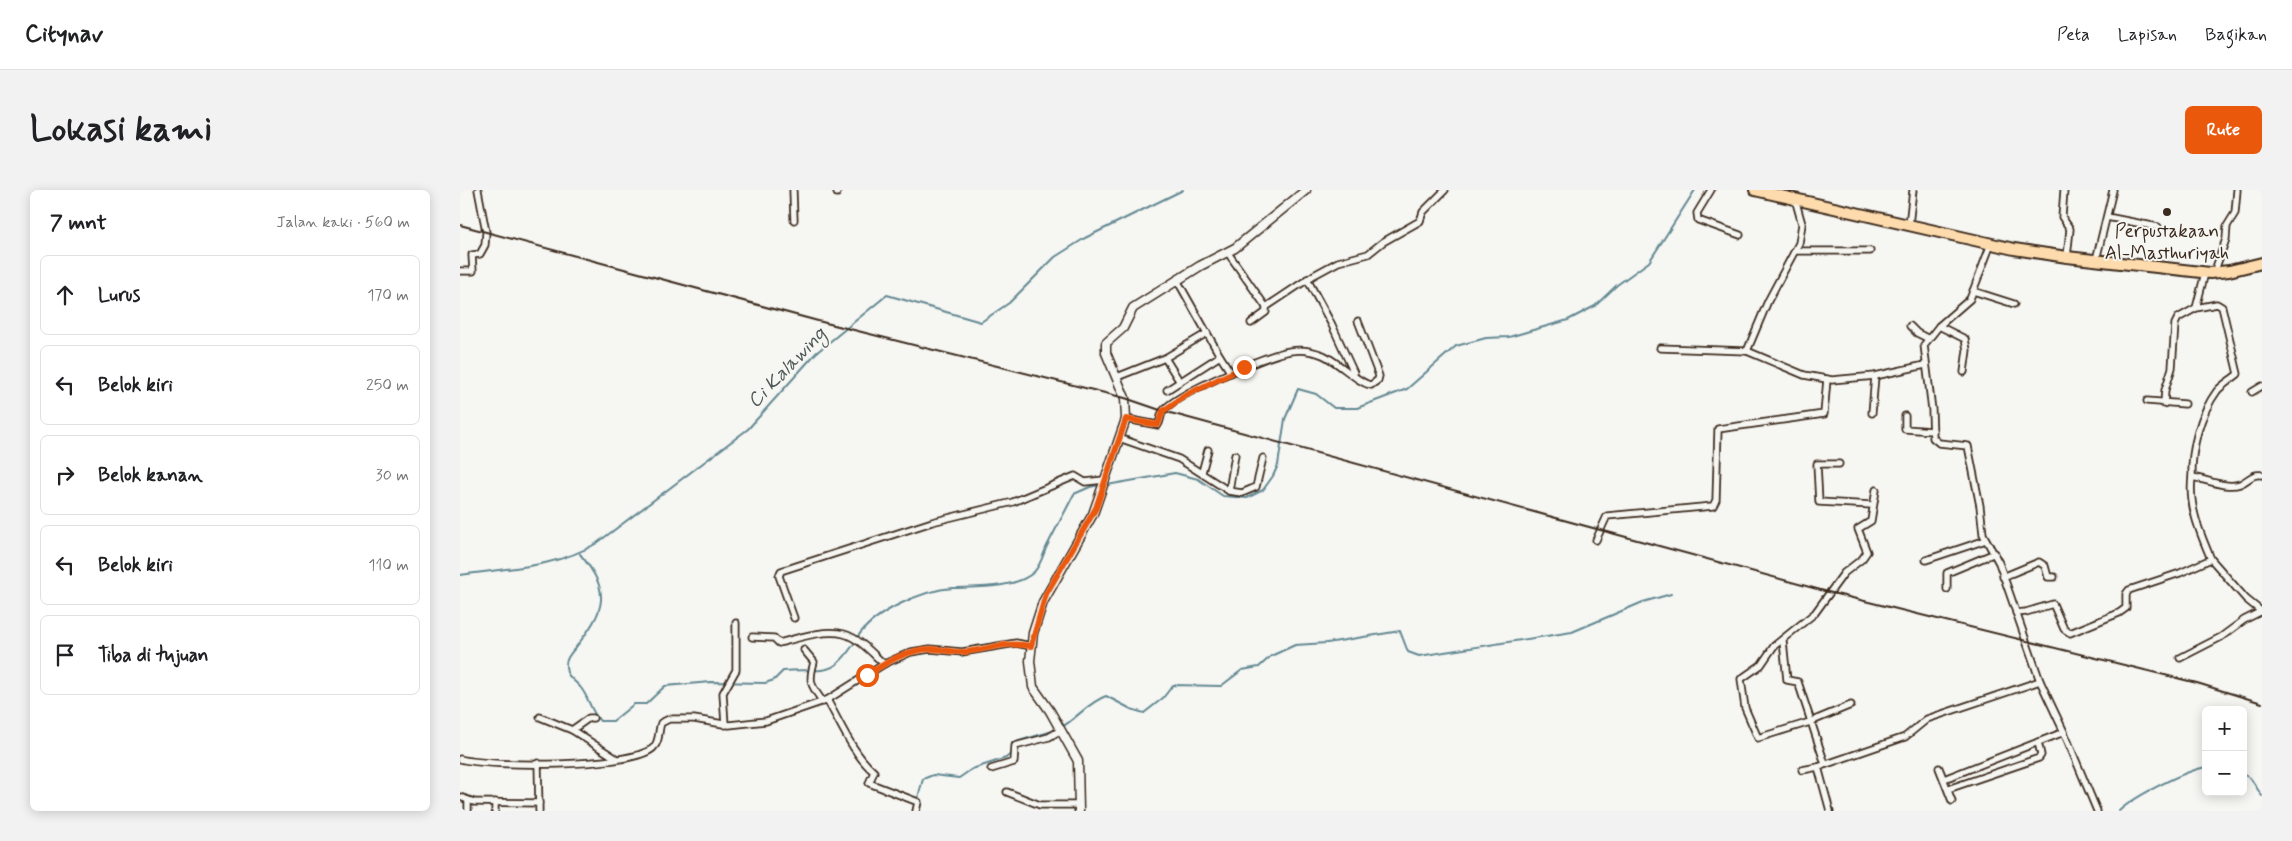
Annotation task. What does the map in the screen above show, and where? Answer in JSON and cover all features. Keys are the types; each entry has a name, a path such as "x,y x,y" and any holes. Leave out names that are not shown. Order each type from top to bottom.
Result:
{"highway":[{"path":"1755,190 1991,244 2067,257 2210,273 2262,263"}],"street":[{"path":"460,271 473,271 472,255 480,254 486,242 478,190"},
{"path":"793,190 794,220"},
{"path":"1007,792 1040,805 1079,808 1078,760 1033,687 1029,668 1031,646 1046,594 1093,514 1126,419 1125,398 1106,353 1106,341 1124,328 1133,308 1177,280 1228,253 1306,190"},
{"path":"1266,306 1307,279 1338,262 1368,254 1383,242 1420,221 1424,212 1445,190"},
{"path":"1711,190 1697,212 1696,217 1701,223 1740,235"},
{"path":"1909,225 1913,190"},
{"path":"2064,190 2062,216 2070,229 2067,257"},
{"path":"2096,260 2113,190"},
{"path":"2196,308 2226,239 2227,226 2235,213 2236,190"},
{"path":"1747,351 1777,282 1795,252 1802,224 1795,199"},
{"path":"2107,217 2158,227"},
{"path":"1991,244 1974,291 1968,302 1938,326 1927,338 1923,348 1933,438 1936,442 1968,446 1979,499 1982,532 1995,553 2040,681 2064,732 2097,811"},
{"path":"1795,252 1870,251"},
{"path":"1228,253 1266,306 1266,312 1251,323"},
{"path":"1307,279 1332,325 1354,374"},
{"path":"1177,280 1231,373"},
{"path":"1974,291 2014,304"},
{"path":"2164,404 2172,368 2176,320 2196,308 2217,304 2221,306 2238,374 2217,392 2206,409 2192,461 2190,489 2196,522 2211,559 2261,612 2180,658"},
{"path":"1126,419 1158,425 1163,411 1193,391 1265,358 1302,350 1332,359 1368,385 1379,378 1358,320"},
{"path":"1910,326 1917,333 1927,338"},
{"path":"1938,326 1965,339 1967,345 1964,372"},
{"path":"1117,377 1165,358 1207,333"},
{"path":"1660,348 1747,351 1788,370 1810,377 1827,379 1875,376 1925,365"},
{"path":"1167,390 1220,356"},
{"path":"1165,358 1180,382"},
{"path":"1872,413 1875,376"},
{"path":"1596,540 1607,516 1713,506 1716,500 1718,429 1824,414 1827,379"},
{"path":"2252,392 2262,386"},
{"path":"2147,401 2164,404 2185,404"},
{"path":"1905,416 1905,429 1933,431"},
{"path":"1119,438 1172,456 1202,472 1229,491 1242,493 1256,487 1263,458"},
{"path":"1202,472 1208,450"},
{"path":"1229,491 1235,455"},
{"path":"1839,464 1817,464 1818,502 1872,505"},
{"path":"2192,476 2233,485 2242,484 2256,475 2262,475"},
{"path":"794,618 779,576 781,571 932,522 1014,502 1075,476 1085,482 1104,480"},
{"path":"1851,705 1810,722 1758,738 1745,708 1742,676 1761,665 1774,646 1816,614 1844,573 1866,554 1858,529 1870,523 1876,490"},
{"path":"1926,560 1986,540"},
{"path":"1947,589 1948,573 1995,553"},
{"path":"2016,613 2054,604 2064,629 2070,633 2124,611 2127,606 2126,594 2129,590 2180,573 2211,559"},
{"path":"2003,577 2039,562 2045,566 2048,578 2054,577"},
{"path":"725,725 723,693 736,670 736,623"},
{"path":"752,637 774,638 779,643 802,637 843,633 863,646 884,664"},
{"path":"1782,641 1787,680 1789,682 1798,682 1825,764"},
{"path":"460,759 492,765 589,763 617,759 641,754 653,748 658,740 661,723 666,720 694,719 725,725 771,720 825,701 884,664 911,652 923,650 962,652 1011,644 1031,646"},
{"path":"804,650 814,662 810,676 811,684 825,701 851,744 867,766 874,772 868,781 869,784 918,802 916,811"},
{"path":"1802,770 1905,737 1926,719 2040,681"},
{"path":"540,717 572,730 617,759"},
{"path":"572,730 589,718 593,718"},
{"path":"991,769 1014,762 1015,746 1048,737 1060,729"},
{"path":"1944,779 2064,732"},
{"path":"1948,789 2039,758 2041,755 2038,742"},
{"path":"538,763 539,811"},
{"path":"1818,766 1830,811"},
{"path":"1939,768 1952,801"},
{"path":"460,797 468,801 539,803"},
{"path":"468,801 468,811"},
{"path":"494,802 495,811"}],"waterway":[{"name":"Ci Kalawing","path":"460,575 548,562 565,558 597,543 748,429 816,353 887,295 981,322 1009,303 1055,257 1085,238 1183,190"},
{"path":"1107,485 1175,473 1198,479 1223,496 1247,498 1263,490 1278,465 1285,419 1298,389 1316,394 1334,408 1357,408 1407,389 1456,346 1486,338 1509,337 1568,320 1595,306 1617,285 1649,262 1695,190"},
{"path":"857,638 864,628 886,611 928,593 953,588 995,586 1017,582 1026,578 1038,567 1074,494 1099,485"},
{"path":"580,554 597,580 601,601 593,622 566,661 566,670 584,692 600,721 613,721 634,704 646,704 665,686 711,682 765,683 774,680 783,671 825,670 839,662 855,642"},
{"path":"1062,727 1094,702 1106,696 1131,709 1144,713 1163,698 1173,685 1221,686 1242,670 1259,667 1271,656 1295,645 1327,643 1400,631 1408,652 1419,656 1572,632 1643,602 1671,594"},
{"path":"1012,747 1012,743 1056,730"},
{"path":"917,801 923,779 933,775 959,778 972,769 1006,758 1013,752"},
{"path":"2119,811 2136,798 2160,785 2185,773 2202,768"},
{"path":"2247,776 2251,779 2262,796"}],"railway":[{"path":"460,225 818,321 1125,398 1163,411 1828,592 2197,683 2262,703"}],"place":[{"name":"Perpustakaan Al-Masthuriyah","path":"2167,212"}],"route":[{"path":"867,675 884,664 917,650 930,649 962,652 1011,644 1031,646 1046,594 1096,508 1102,485 1126,419 1156,426 1160,422 1163,411 1186,395 1244,367"}]}
